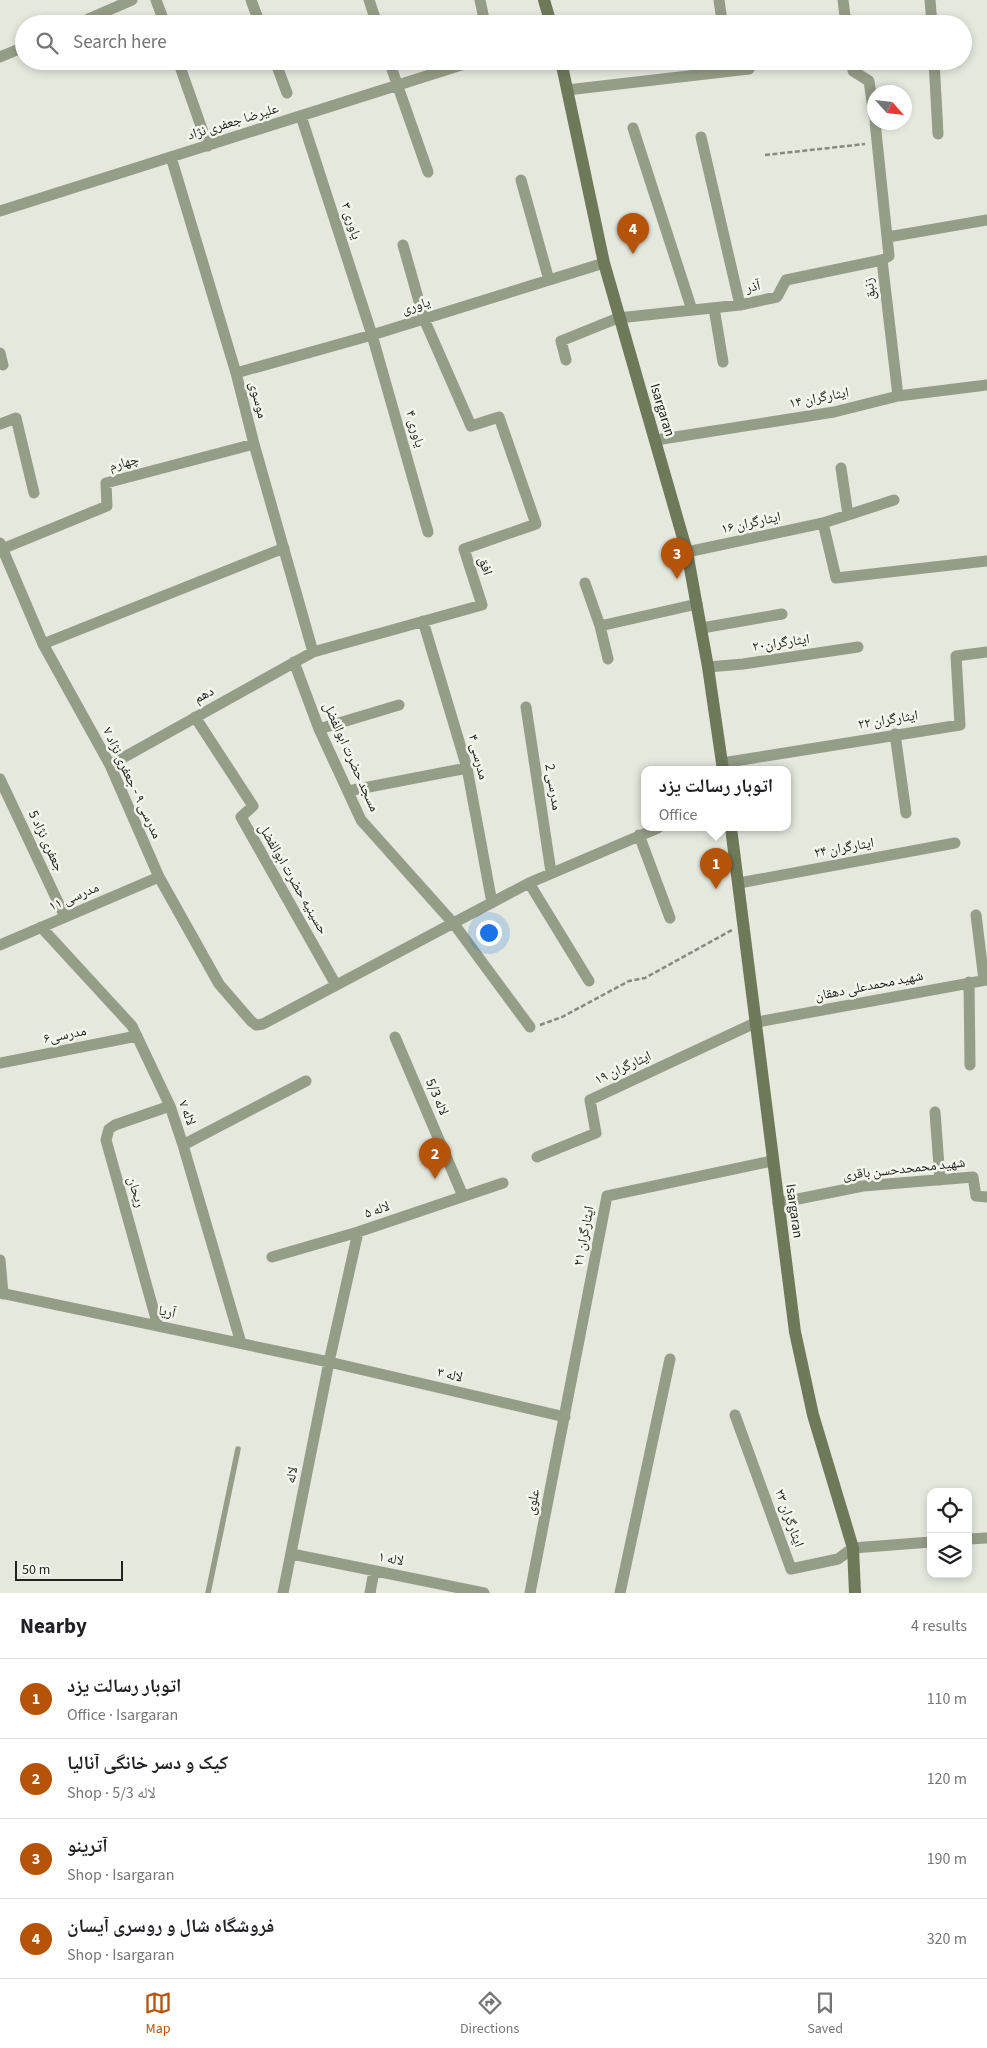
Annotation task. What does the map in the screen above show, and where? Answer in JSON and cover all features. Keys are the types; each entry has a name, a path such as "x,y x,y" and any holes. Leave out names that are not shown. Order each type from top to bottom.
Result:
{"main road":[{"path":"544,0 548,15"},
{"name":"Isargaran","path":"563,70 604,263 618,318 656,440 686,552 702,628 723,766"},
{"name":"Isargaran","path":"731,831 795,1332 803,1374 853,1548 855,1593"}],"street":[{"path":"90,15 104,6 132,0"},
{"path":"156,0 161,15"},
{"path":"251,0 257,15"},
{"path":"369,0 374,15"},
{"path":"480,0 483,15"},
{"path":"719,0 721,15"},
{"path":"843,0 845,15"},
{"path":"930,0 931,15"},
{"path":"0,58 15,51"},
{"path":"181,70 208,146"},
{"path":"278,70 287,93"},
{"path":"392,70 428,172"},
{"name":"علیرضا جعفری نژاد","path":"0,211 446,70"},
{"path":"567,90 740,70"},
{"path":"853,70 870,81 870,85"},
{"path":"934,70 938,134"},
{"name":"یاوری ۳","path":"301,116 372,335"},
{"path":"633,128 692,310"},
{"name":"زنبق","path":"877,130 889,256 882,260 898,396"},
{"path":"701,137 740,305"},
{"name":"موسوی","path":"171,157 236,372 254,444 313,652"},
{"path":"521,180 549,280"},
{"path":"888,237 987,220"},
{"path":"403,245 424,319"},
{"name":"آذر","path":"566,360 560,341 618,318 740,305 777,297 786,280 882,260"},
{"name":"یاوری","path":"236,372 372,335 604,263"},
{"path":"714,308 723,362"},
{"name":"افق","path":"313,652 482,605 464,549 536,524 499,417 471,426 424,319"},
{"name":"یاوری ۴","path":"372,335 428,532"},
{"path":"0,353 3,365"},
{"name":"ایثارگران ۱۴","path":"656,440 834,412 898,396 987,385"},
{"path":"0,424 16,418 34,493"},
{"name":"چهارم","path":"1,546 106,506 106,483 254,444"},
{"path":"841,468 848,515"},
{"name":"ایثارگران ۱۶","path":"686,552 822,523 894,500"},
{"path":"822,523 836,578 987,562"},
{"name":"مدرسی ۹ - جعفری نژاد ۷","path":"1,546 43,644 110,765 159,876 219,984 251,1021 256,1024 263,1024 336,985"},
{"path":"43,644 284,548"},
{"path":"585,583 600,626 608,659"},
{"path":"600,626 697,604"},
{"path":"702,628 782,614"},
{"name":"مدرسی ۴","path":"423,621 467,768 492,903"},
{"name":"۲۰ایثارگران","path":"708,667 743,664 858,647"},
{"name":"دهم","path":"110,765 313,652"},
{"name":"ایثارگران ۲۲","path":"723,766 896,734 960,725 956,656 987,652"},
{"name":"مسجد حضرت ابوالفضل","path":"294,662 319,729 361,820 454,924 530,1027"},
{"path":"319,729 398,705"},
{"name":"مدرسی 2","path":"526,707 551,872"},
{"name":"حسینیه حضرت ابوالفضل","path":"195,717 253,806 241,817 336,985"},
{"path":"896,734 906,813"},
{"path":"348,791 467,768"},
{"name":"جعفری نژاد 5","path":"0,779 65,917"},
{"path":"336,985 551,872 650,831"},
{"path":"640,835 670,918"},
{"name":"ایثارگران ۲۴","path":"739,883 955,843"},
{"name":"مدرسی ۱۱","path":"0,945 159,876"},
{"path":"529,883 589,981"},
{"path":"976,915 986,980"},
{"name":"لاله ۷","path":"41,927 132,1026 137,1036 170,1106 241,1343"},
{"name":"شهید محمدعلی دهقان","path":"757,1022 986,980"},
{"path":"969,982 970,1065"},
{"name":"ایثارگران ۱‍۹","path":"537,1157 596,1133 590,1100 757,1022"},
{"name":"مدرسی۶","path":"0,1063 137,1036"},
{"name":"لاله 5/3","path":"395,1037 463,1196"},
{"path":"183,1145 306,1080"},
{"name":"ریحان","path":"158,1326 106,1140 109,1130 115,1125 170,1106"},
{"path":"935,1112 940,1180"},
{"name":"ایثارگران ۲۱","path":"565,1417 607,1196 772,1161"},
{"name":"شهید محمحدحسن باقری","path":"778,1203 863,1186 973,1177 976,1196 987,1197"},
{"name":"لاله ۵","path":"328,1362 358,1232 503,1184"},
{"path":"272,1257 358,1232"},
{"path":"0,1260 1,1294"},
{"name":"آریا","path":"1,1294 328,1362"},
{"path":"620,1593 670,1359"},
{"name":"لاله ۳","path":"328,1362 565,1417"},
{"name":"لاله","path":"284,1593 328,1362"},
{"name":"ایثارگران ۲۳","path":"735,1415 791,1569 838,1559 853,1548"},
{"name":"علوی","path":"530,1593 565,1417"},
{"path":"972,1539 987,1538"},
{"path":"853,1548 927,1542"},
{"name":"لاله ۱","path":"292,1554 484,1593"},
{"path":"370,1593 374,1571"}],"lane":[{"path":"208,1593 238,1449"}],"path":[{"path":"764,155 878,142"},
{"path":"530,1027 562,1017 629,981 645,978 744,923"}],"place":[{"name":"فروشگاه شال و روسری آیسان","path":"633,254"},
{"name":"آترینو","path":"677,579"},
{"name":"اتوبار رسالت یزد","path":"716,889"},
{"name":"کیک و دسر خانگی آنالیا","path":"435,1179"}]}
